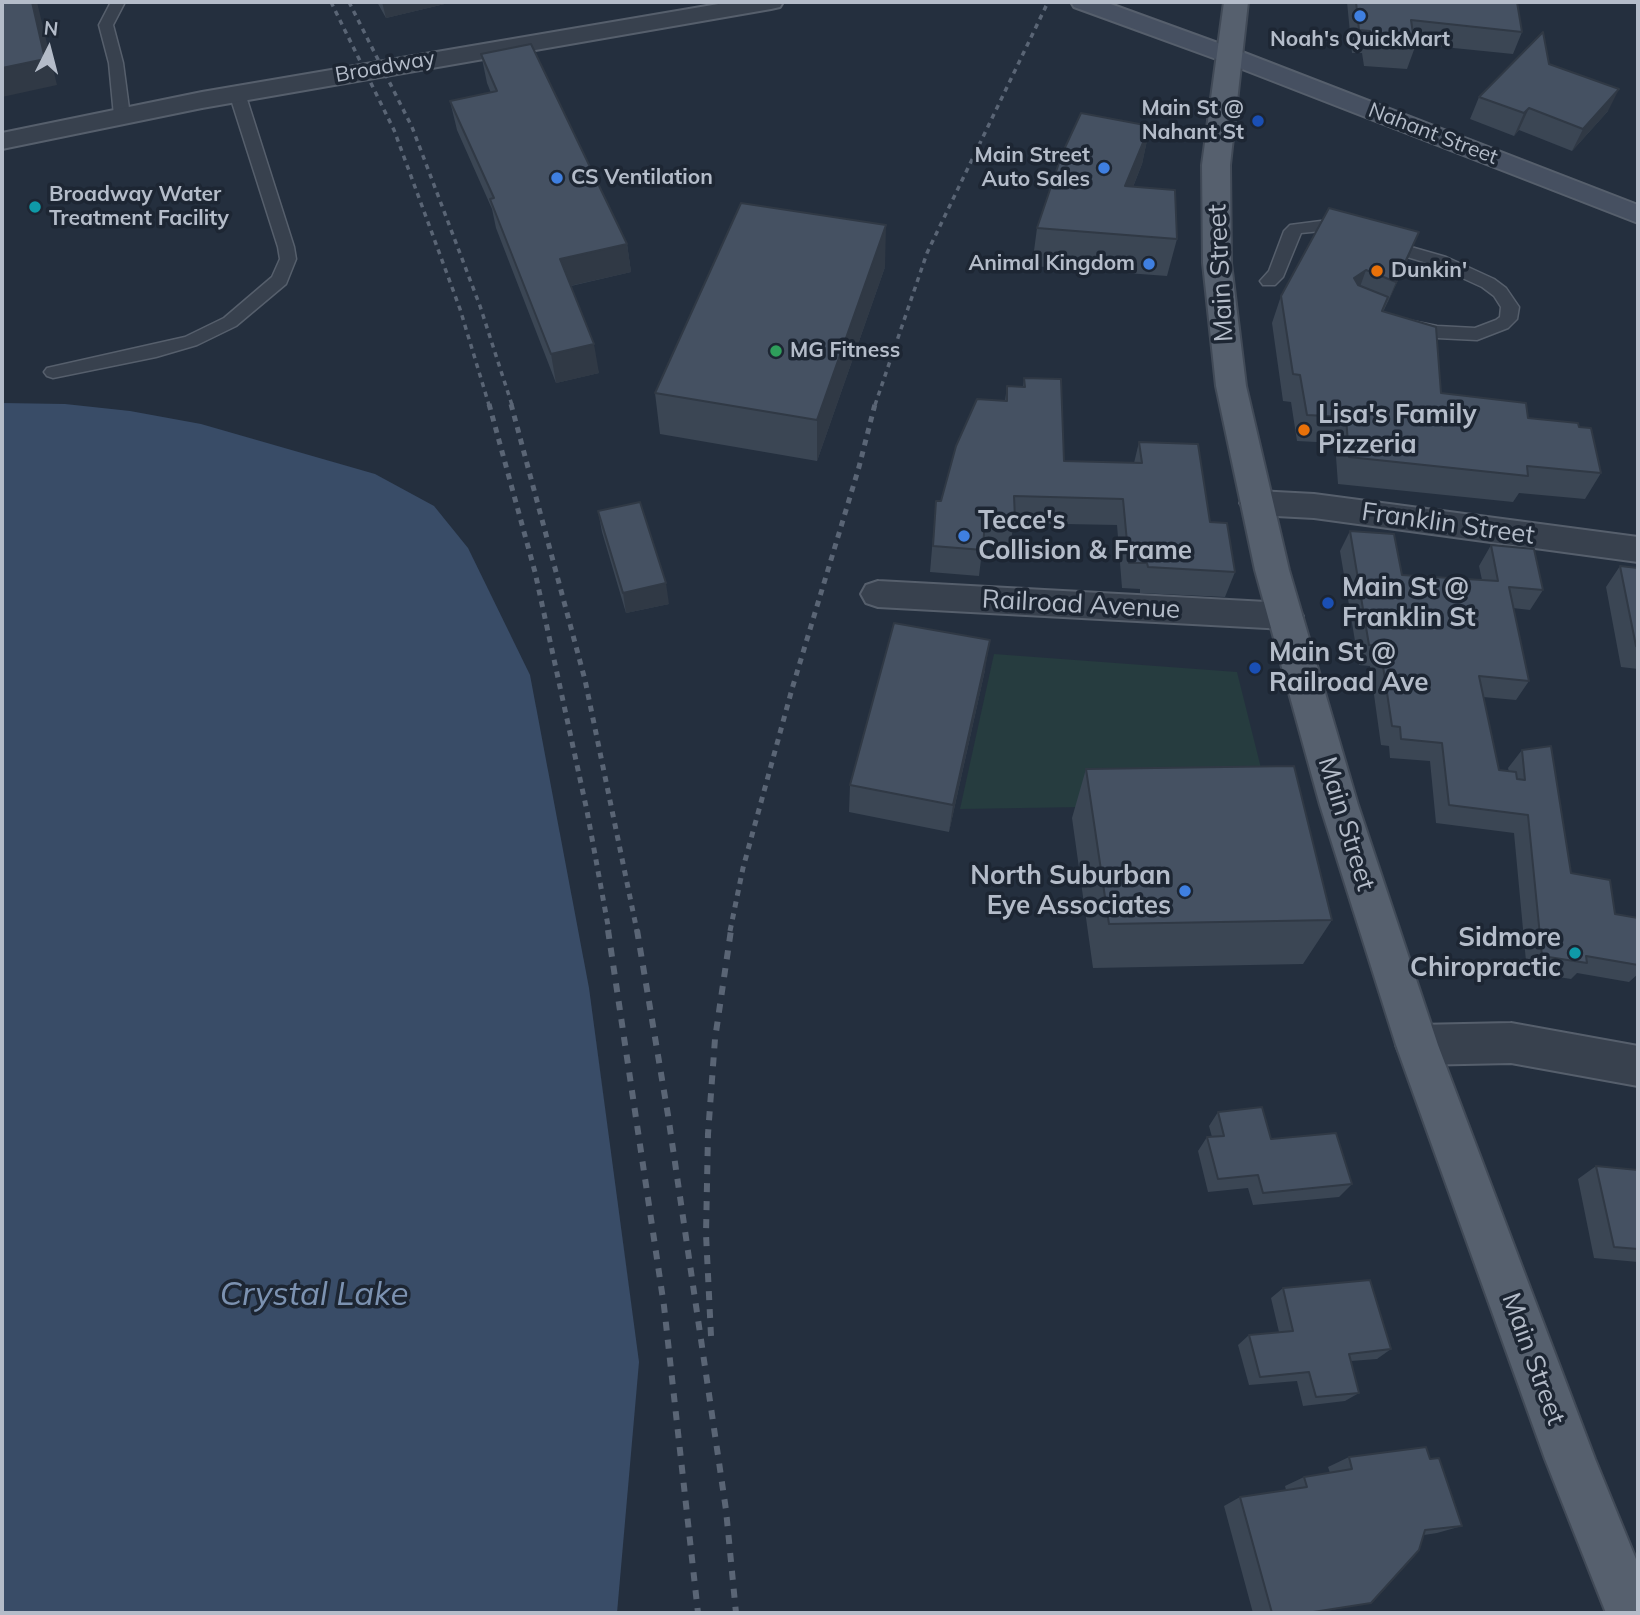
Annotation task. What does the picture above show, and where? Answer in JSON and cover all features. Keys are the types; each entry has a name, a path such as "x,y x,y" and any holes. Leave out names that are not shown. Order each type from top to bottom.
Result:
{"main road":[{"name":"Nahant Street","path":"1083,2 1228,55 1638,215"},
{"name":"Main Street","path":"1236,2 1216,165 1217,263 1231,386 1284,616 1339,805 1417,1045 1570,1459 1632,1613"}],"street":[{"name":"Broadway","path":"2,141 237,93 771,2"},
{"name":"Franklin Street","path":"1257,503 1314,506 1638,550"},
{"name":"Railroad Avenue","path":"878,594 1284,616"},
{"path":"1417,1045 1506,1042 1638,1066"}],"lane":[{"path":"118,2 106,25 116,63 122,116"},
{"path":"53,372 156,352 191,341 230,322 280,280 288,259 286,247 237,93"},
{"path":"1269,281 1279,270 1292,232 1304,226 1321,226 1420,254 1460,270 1488,283 1500,292 1510,307 1507,319 1502,324 1477,334 1437,332 1387,320"}],"green space":[{"path":"994,654 1237,672 1270,804 960,809"}],"water":[{"name":"Crystal Lake","path":"2,403 65,404 130,411 201,424 375,474 434,506 468,548 530,675 589,988 639,1362 617,1613 2,1613"}],"building":[{"path":"2,2 32,2 45,59 2,68"},
{"path":"1356,2 1517,2 1522,32 1411,20 1415,47 1371,44 1370,31 1359,30"},
{"path":"1543,32 1549,64 1619,89 1583,129 1529,108 1524,113 1479,97"},
{"path":"531,44 627,244 560,259 594,344 551,354 490,199 494,198 450,101 497,91 481,54"},
{"path":"1081,113 1150,126 1125,186 1175,190 1177,239 1037,228 1062,154"},
{"name":"MG Fitness","path":"741,203 886,225 817,420 655,393"},
{"path":"1329,208 1419,232 1396,282 1366,270 1354,278 1358,285 1388,297 1382,311 1436,327 1441,393 1526,403 1528,418 1578,423 1579,427 1591,428 1601,473 1527,466 1528,476 1349,457 1346,417 1307,415 1300,375 1293,374 1281,296"},
{"path":"1024,378 1061,379 1064,461 1142,463 1139,442 1198,444 1210,522 1227,523 1235,572 1148,567 1147,563 1129,563 1123,499 1014,496 1015,519 985,516 983,550 933,546 936,501 941,501 956,446 977,399 1007,401 1007,386 1025,387"},
{"path":"640,502 666,583 623,593 598,511"},
{"path":"1350,531 1394,534 1402,575 1498,581 1491,545 1534,549 1543,590 1509,587 1529,681 1479,676 1499,770 1516,772 1517,779 1525,780 1522,750 1551,746 1571,873 1610,880 1615,914 1638,918 1638,965 1586,956 1587,963 1542,956 1528,815 1449,805 1442,743 1401,739 1400,727 1392,726 1380,646 1369,645"},
{"path":"1620,566 1638,568 1638,647 1636,646"},
{"path":"894,623 990,640 953,805 850,785"},
{"path":"1294,766 1332,920 1109,924 1086,769"},
{"path":"1262,1107 1271,1139 1336,1133 1352,1184 1263,1193 1258,1175 1218,1179 1207,1137 1224,1136 1218,1112"},
{"path":"1596,1166 1638,1170 1638,1249 1614,1247"},
{"path":"1370,1280 1391,1349 1349,1354 1359,1393 1316,1397 1309,1372 1260,1377 1249,1335 1293,1331 1283,1288"},
{"path":"1426,1447 1430,1459 1439,1458 1462,1526 1425,1530 1419,1550 1371,1603 1307,1613 1272,1613 1240,1497 1307,1487 1304,1477 1352,1469 1349,1457"}],"railway":[{"path":"331,2 394,130 460,309 489,405"},
{"path":"349,2 412,127 480,306 512,405"},
{"path":"875,405 927,253 1048,2"},
{"path":"489,404 535,572 587,811 609,931"},
{"path":"511,404 585,680 637,931"},
{"path":"730,931 743,868 792,689 859,467 875,404"},
{"path":"608,930 664,1306 698,1613"},
{"path":"637,930 668,1115 726,1510 736,1613"},
{"path":"711,1336 706,1234 708,1134 715,1039 731,930"}],"place":[{"name":"Noah's QuickMart","path":"1360,16"},
{"name":"Main St @ Nahant St","path":"1258,121"},
{"name":"Main Street Auto Sales","path":"1104,168"},
{"name":"CS Ventilation","path":"557,178"},
{"name":"Broadway Water Treatment Facility","path":"35,207"},
{"name":"Animal Kingdom","path":"1149,264"},
{"name":"Dunkin'","path":"1377,271"},
{"name":"MG Fitness","path":"776,351"},
{"name":"Lisa's Family Pizzeria","path":"1304,430"},
{"name":"Tecce's Collision & Frame","path":"964,536"},
{"name":"Main St @ Franklin St","path":"1328,603"},
{"name":"Main St @ Railroad Ave","path":"1255,668"},
{"name":"North Suburban Eye Associates","path":"1185,891"},
{"name":"Sidmore Chiropractic","path":"1575,953"}]}
